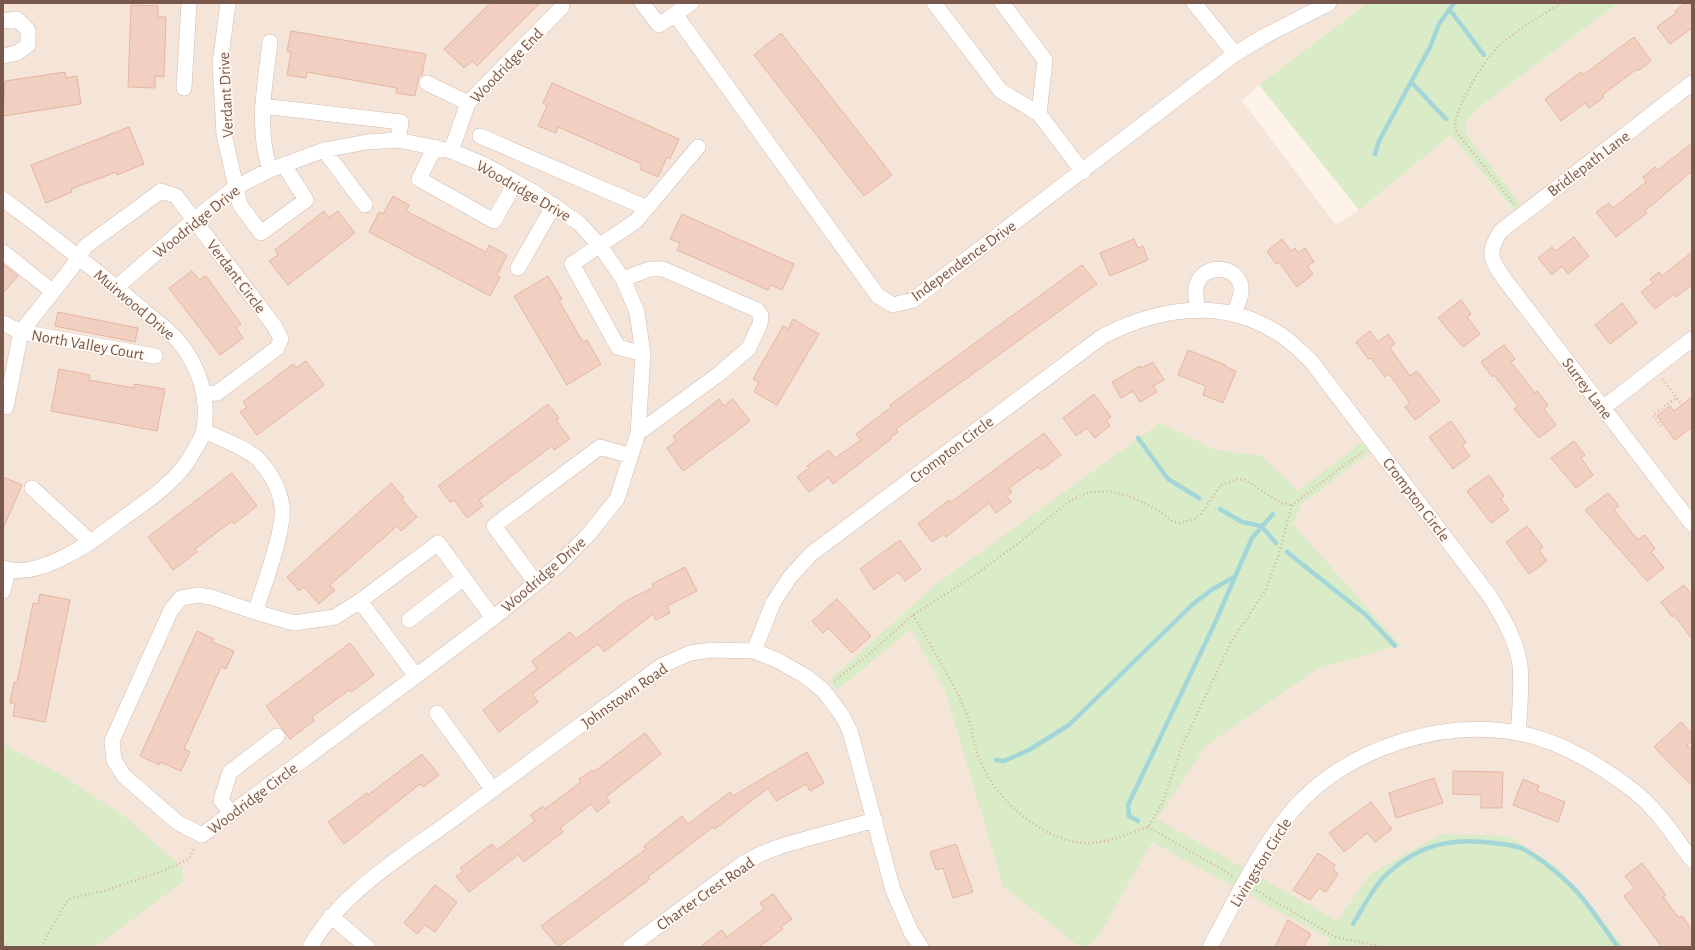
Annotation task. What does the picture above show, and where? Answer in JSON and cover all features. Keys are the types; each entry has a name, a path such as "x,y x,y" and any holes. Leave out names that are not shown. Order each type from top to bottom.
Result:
{"street":[{"path":"184,88 188,3"},
{"name":"Verdant Drive","path":"228,3 220,64 224,134 240,205 261,233 306,200 284,165"},
{"path":"642,3 659,26 691,3"},
{"path":"934,3 1001,91 1039,114 1083,172"},
{"path":"1002,3 1045,60 1039,114"},
{"path":"1194,3 1235,54"},
{"name":"Independence Drive","path":"675,14 878,296 893,305 913,300 1083,172 1235,54 1263,37 1329,3"},
{"name":"Woodridge End","path":"450,151 468,103 562,7"},
{"path":"3,56 17,53 28,45 28,30 10,20"},
{"path":"270,42 262,106 265,156 270,170"},
{"path":"427,83 468,103"},
{"name":"Bridlepath Lane","path":"1492,250 1493,242 1501,231 1692,83"},
{"path":"262,106 401,122 398,140"},
{"path":"480,136 647,208"},
{"name":"Woodridge Drive","path":"117,287 195,219 236,187 270,170 324,150 367,142 398,140 450,151 484,164 554,205 579,223 600,246 623,279 637,312 643,354 638,433 617,498 588,535 556,567 493,618 416,676"},
{"path":"484,164 494,142"},
{"path":"435,147 419,179 494,221 515,182"},
{"path":"643,354 618,347 572,264 636,221 698,147"},
{"path":"324,150 366,205"},
{"name":"Verdant Circle","path":"77,257 86,246 161,191 176,196 195,219 275,327 281,339 277,348 217,393 204,394"},
{"name":"Muirwood Drive","path":"3,199 117,287 179,341 194,365 204,394 204,431 192,455 173,480 91,542 57,561 32,569 5,569"},
{"path":"518,268 554,205"},
{"name":"Surrey Lane","path":"1492,250 1492,257 1502,276 1692,524"},
{"path":"3,252 52,292"},
{"path":"6,407 21,332 70,270 77,257"},
{"path":"623,279 650,268 663,269 757,310 761,316 760,324 749,348 719,374 638,433"},
{"path":"1198,310 1196,289 1198,280 1212,269 1221,269 1233,274 1240,285 1241,294 1234,314"},
{"name":"Crompton Circle","path":"754,651 773,604 790,577 811,554 1103,336 1129,323 1157,314 1177,310 1198,310 1234,314 1258,322 1281,335 1311,361 1485,589 1504,620 1520,664 1521,690 1518,732"},
{"name":"North Valley Court","path":"3,323 21,332 155,356"},
{"path":"1603,408 1692,339"},
{"path":"204,431 257,458 271,474 279,492 283,508 281,525 267,579 255,612"},
{"path":"536,583 494,526 600,447 630,456"},
{"path":"32,488 91,542"},
{"name":"Woodridge Circle","path":"416,676 202,835 177,822 124,776 114,760 112,740 171,610 181,598 198,595 211,596 255,612 294,623 335,617 360,601 438,543 464,578"},
{"path":"3,591 5,569"},
{"path":"409,620 464,578 493,618"},
{"path":"360,601 416,676"},
{"name":"Johnstown Road","path":"310,947 331,916 354,893 493,790 661,666 690,653 712,650 754,651 777,660 799,672 823,690 843,716 850,732 893,890 911,932 921,947"},
{"path":"437,713 493,790"},
{"name":"Livingston Circle","path":"1210,947 1271,838 1284,820 1312,790 1339,770 1390,743 1441,733 1479,729 1518,732 1549,742 1583,757 1632,789 1658,815 1692,860"},
{"path":"231,813 221,800 230,772 277,736"},
{"name":"Charter Crest Road","path":"630,947 742,864 763,852 875,820"},
{"path":"331,916 367,947"}],"path":[{"path":"1522,214 1462,139 1455,129 1455,123 1464,99 1482,67 1496,49 1515,33 1562,3"},
{"path":"1654,368 1682,405"},
{"path":"1661,426 1653,415 1676,398"},
{"path":"913,615 967,715 979,758 984,769 1003,797 1018,811 1048,832 1076,842 1090,843 1105,840 1148,827 1162,804 1183,744 1231,642 1265,591 1278,557 1292,505 1332,473 1374,444"},
{"path":"823,690 868,655 913,615 1019,543 1068,502 1086,493 1107,491 1132,497 1156,509 1172,521 1180,523 1195,519 1201,514 1221,485 1237,479 1245,480 1281,503 1292,505"},
{"path":"1148,827 1334,937 1384,947"},
{"path":"41,947 64,905 71,898 104,891 160,872 189,859 202,835"},
{"path":"3,942 12,947"}],"shaded area":[{"path":"3,3 1367,3 1259,85 1242,101 1336,225 1359,210 1451,135 1513,211 1521,204 1469,138 1465,124 1478,108 1618,3 1692,3 1692,947 3,947"}],"green space":[{"path":"1367,3 1618,3 1478,108 1465,124 1469,138 1521,204 1514,211 1451,135 1359,210 1259,85"},
{"path":"1160,423 1216,450 1262,456 1298,491 1362,442 1370,452 1302,504 1293,524 1400,645 1317,669 1207,745 1157,819 1337,921 1370,874 1441,834 1509,836 1558,868 1624,947 1327,947 1330,939 1152,842 1099,935 1086,947 1080,947 1003,886 946,693 911,629 837,690 829,681 935,585"},
{"path":"3,744 60,774 124,816 181,866 184,881 96,947 3,947"}],"building":[{"path":"490,3 540,3 477,66 472,61 464,68 444,49"},
{"path":"1685,3 1689,3 1692,7 1692,28 1670,44 1657,27 1676,13 1675,11"},
{"path":"131,5 158,6 158,17 166,17 164,77 155,76 155,88 128,87"},
{"path":"291,31 426,54 422,75 419,75 415,96 396,93 397,88 307,72 306,78 287,75 291,52 287,51"},
{"path":"781,33 892,175 864,196 754,55"},
{"path":"1634,37 1651,61 1638,71 1637,69 1602,95 1604,97 1589,108 1585,103 1561,121 1545,99 1581,72 1583,75"},
{"path":"65,72 66,78 77,76 81,104 3,116 5,81"},
{"path":"552,83 679,139 670,159 667,157 658,177 640,169 642,164 558,127 556,133 538,126 547,106 543,103"},
{"path":"129,127 144,164 117,175 116,172 71,189 72,192 46,203 31,165"},
{"path":"1692,143 1692,171 1645,211 1647,213 1616,237 1596,212 1609,203 1613,208 1646,182 1643,177 1655,167 1658,170"},
{"path":"393,196 409,205 406,211 486,252 489,245 507,255 497,275 500,277 490,296 369,232 379,212 383,214"},
{"path":"324,211 329,218 338,211 355,233 288,285 269,261 278,255 275,250"},
{"path":"682,214 794,264 782,290 771,285 768,290 677,250 680,243 670,239"},
{"path":"1574,237 1589,256 1568,274 1562,266 1552,275 1538,258 1552,247 1556,251"},
{"path":"1134,239 1138,248 1143,246 1148,260 1110,276 1100,253"},
{"path":"1282,239 1291,251 1295,248 1298,253 1305,248 1314,262 1307,266 1313,274 1297,287 1279,262 1276,264 1267,251"},
{"path":"1692,252 1692,285 1676,297 1674,294 1655,309 1641,292 1653,283 1650,279 1659,272 1662,276"},
{"path":"3,264 18,276 3,293"},
{"path":"1082,265 1097,284 896,429 898,432 890,438 891,439 833,484 829,477 809,492 797,477 809,468 807,466 829,450 835,458 861,440 856,434 891,407 890,405"},
{"path":"192,271 199,280 206,276 241,324 236,328 243,338 220,355 169,288"},
{"path":"548,276 562,299 559,301 583,342 587,340 601,364 567,385 514,296"},
{"path":"1461,300 1471,314 1467,317 1480,334 1463,347 1438,318"},
{"path":"1622,303 1637,323 1610,344 1595,325"},
{"path":"58,312 138,328 135,342 55,326"},
{"path":"793,319 819,334 777,405 754,392 759,382 753,379 783,326 788,329"},
{"path":"1370,331 1378,342 1388,334 1395,344 1390,348 1410,376 1417,371 1440,401 1415,420 1405,407 1410,403 1389,374 1385,377 1371,358 1368,359 1356,342"},
{"path":"1504,345 1515,359 1511,362 1535,393 1537,391 1548,405 1544,409 1556,425 1539,438 1514,409 1518,406 1494,375 1492,377 1481,362"},
{"path":"1188,350 1226,365 1226,367 1236,371 1223,403 1203,395 1206,386 1178,375"},
{"path":"306,361 324,385 257,435 240,412 247,407 243,402 293,364 296,368"},
{"path":"1153,362 1164,380 1153,386 1157,392 1140,402 1133,391 1121,398 1112,382 1140,366 1141,368"},
{"path":"59,369 90,375 89,380 134,388 134,384 165,389 157,431 51,411"},
{"path":"1094,394 1111,417 1106,420 1110,426 1095,438 1087,428 1076,436 1063,418"},
{"path":"1692,397 1692,427 1675,440 1657,416 1670,406 1674,411"},
{"path":"719,399 724,406 733,399 750,421 683,471 667,448 676,441 673,436"},
{"path":"548,404 559,418 556,420 570,439 554,450 552,446 479,500 483,506 467,518 454,500 450,502 438,486"},
{"path":"1451,421 1466,442 1462,445 1470,456 1453,469 1429,437"},
{"path":"1044,433 1061,455 1041,470 1038,467 1009,488 1012,492 1007,496 1011,502 996,513 989,503 946,537 944,534 932,542 918,524 949,500 951,502"},
{"path":"1574,441 1585,455 1581,458 1593,475 1576,488 1551,458"},
{"path":"232,473 257,506 234,524 232,521 195,549 197,552 173,570 148,537"},
{"path":"1489,475 1504,496 1501,499 1509,510 1491,523 1467,491"},
{"path":"3,477 22,485 3,529"},
{"path":"391,483 404,498 402,500 417,517 401,531 397,526 330,585 335,590 319,604 304,587 299,591 287,577"},
{"path":"1608,493 1619,506 1614,510 1638,540 1645,535 1655,549 1651,552 1664,568 1647,581 1585,510"},
{"path":"1527,526 1543,547 1539,550 1547,561 1529,574 1506,542"},
{"path":"900,540 921,569 905,581 898,572 874,590 860,569"},
{"path":"685,567 697,591 667,606 670,613 656,620 653,614 604,652 598,644 532,694 538,702 499,732 483,710 537,669 532,661 570,632 576,639 626,601 654,587 652,584"},
{"path":"1684,585 1692,595 1692,639 1674,615 1672,617 1661,602"},
{"path":"40,594 70,600 45,722 13,716 15,704 10,703 14,682 17,683 33,603 38,604"},
{"path":"837,599 871,636 852,653 828,628 823,633 812,621"},
{"path":"197,631 214,639 212,642 234,651 226,669 221,667 184,749 190,752 181,771 160,762 159,765 140,756"},
{"path":"350,643 374,675 351,692 349,690 312,717 314,721 290,739 266,706"},
{"path":"1681,722 1692,734 1692,741 1687,745 1692,751 1692,786 1654,747"},
{"path":"645,733 661,754 606,797 610,802 597,812 591,804 560,828 563,832 524,862 518,855 469,892 456,876 463,872 460,868 492,844 497,850 535,821 530,815 543,806 545,809 581,782 579,779 592,770 594,772"},
{"path":"807,752 824,783 810,791 806,784 776,801 768,788 715,829 713,827 648,877 650,879 558,947 541,926 646,849 644,846 682,816 688,824 730,792 733,796"},
{"path":"422,754 439,775 423,787 420,784 344,844 328,822 367,793 368,795"},
{"path":"1453,771 1503,772 1502,808 1481,808 1481,795 1453,794"},
{"path":"1434,778 1443,803 1396,818 1389,793"},
{"path":"1523,779 1539,786 1537,791 1565,802 1558,822 1513,805"},
{"path":"1371,802 1392,829 1375,842 1367,833 1344,852 1329,833"},
{"path":"956,844 973,892 953,898 943,868 936,870 930,852"},
{"path":"1318,853 1335,865 1333,869 1338,874 1326,892 1319,888 1310,900 1293,890"},
{"path":"1642,863 1666,895 1663,897 1679,918 1682,916 1692,930 1692,947 1662,947 1624,896 1634,888 1625,876"},
{"path":"435,885 457,902 435,932 425,925 417,934 404,923"},
{"path":"773,894 792,919 781,927 783,929 759,947 700,947 722,930 727,937 764,909 760,903"},
{"path":"1288,920 1311,934 1303,947 1275,947"}],"waterway":[{"path":"1375,154 1379,141 1430,47 1439,24 1454,3"},
{"path":"1450,10 1484,55"},
{"path":"1411,82 1446,119"},
{"path":"1138,438 1168,479 1199,498"},
{"path":"1220,509 1242,522 1261,526 1276,543"},
{"path":"1138,821 1129,816 1128,805 1214,625 1252,538 1273,514"},
{"path":"1287,552 1366,615 1395,646"},
{"path":"996,760 1004,761 1029,750 1069,725 1193,604 1213,589 1234,577"},
{"path":"1353,924 1371,894 1383,878 1408,858 1434,846 1463,841 1478,841 1518,847 1526,850 1543,862 1571,885 1618,947"}]}
